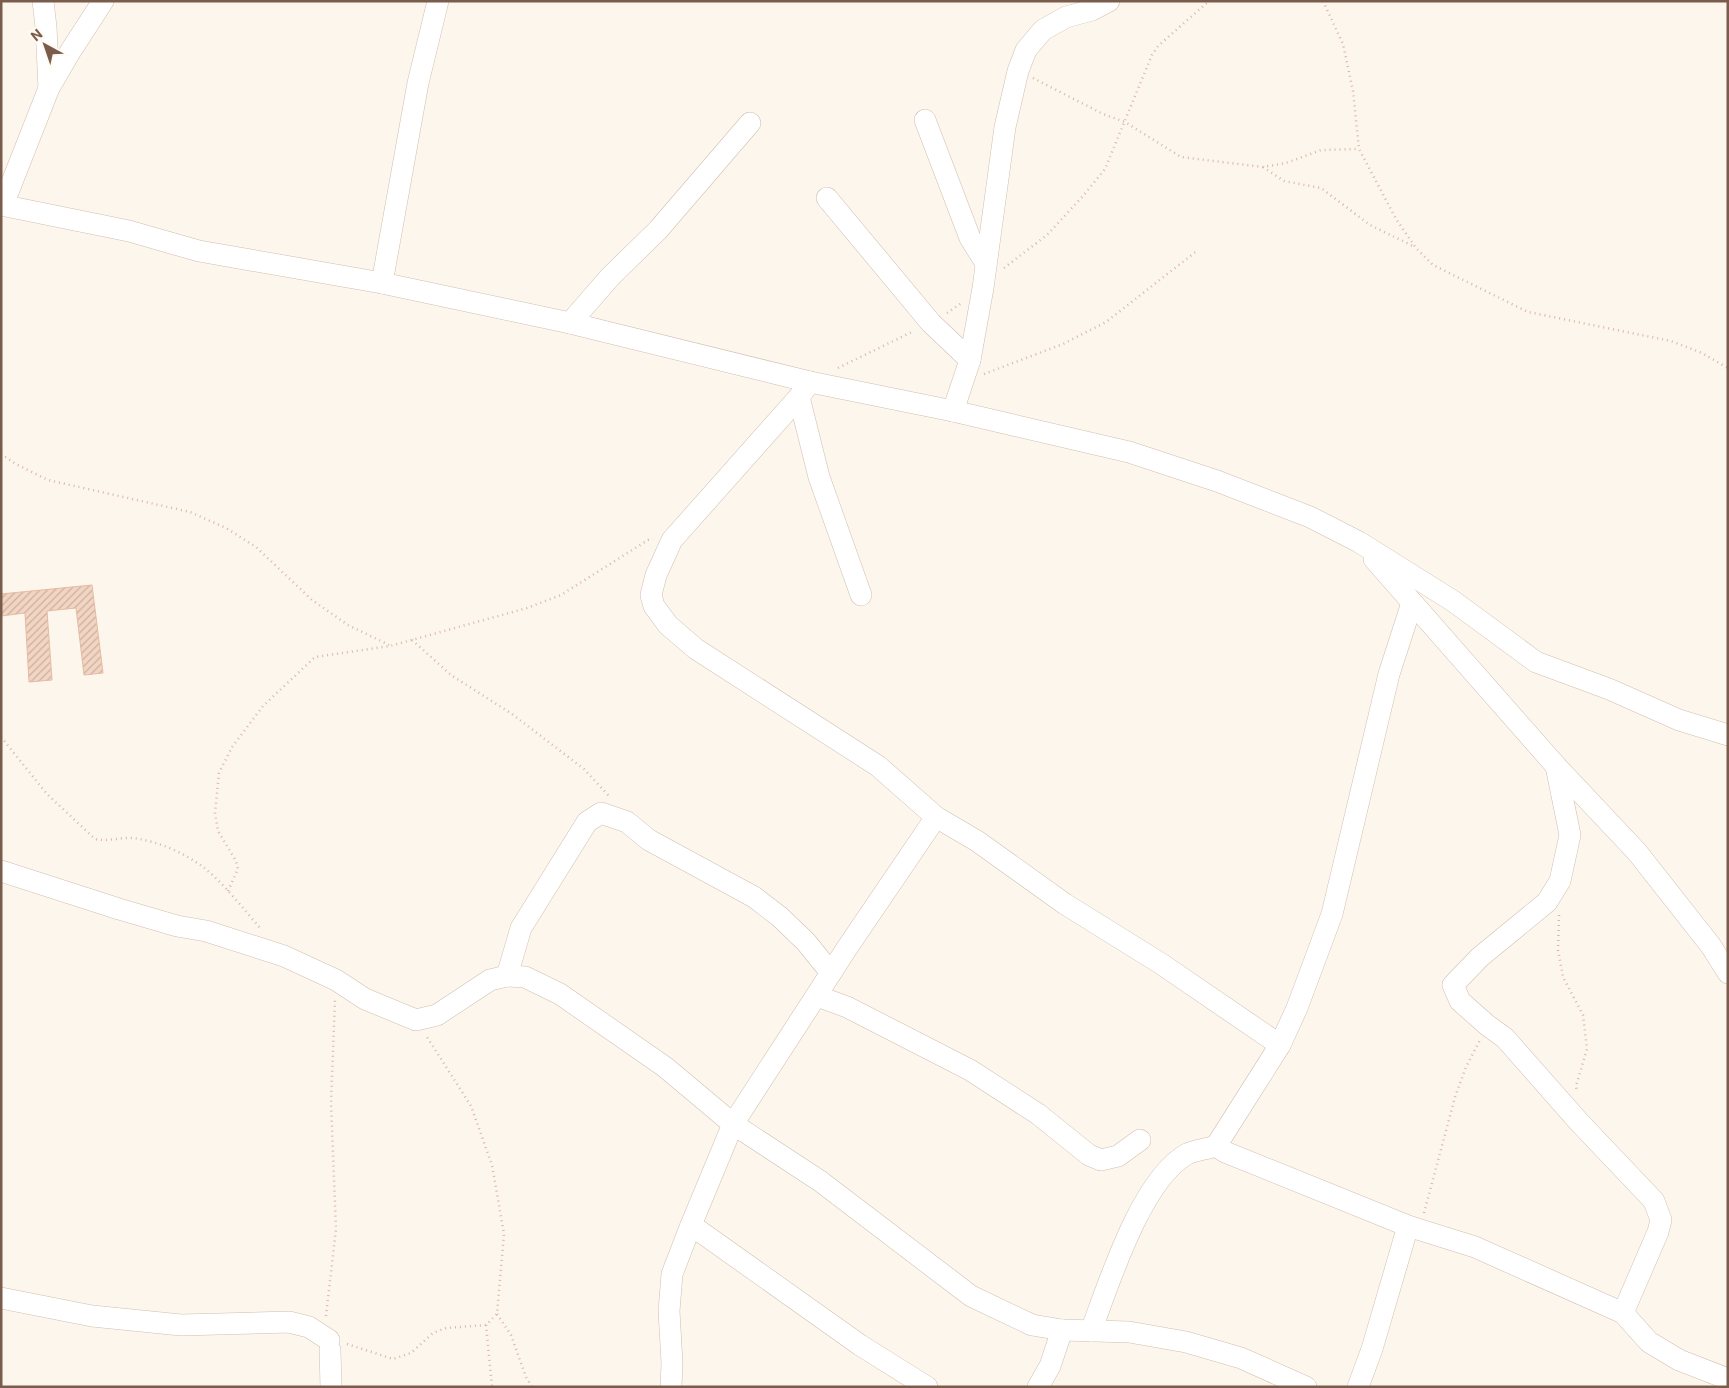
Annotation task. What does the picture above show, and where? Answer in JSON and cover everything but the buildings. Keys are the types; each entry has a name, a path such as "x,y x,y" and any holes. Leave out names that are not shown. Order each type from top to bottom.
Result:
{"street":[{"path":"43,1 49,88"},
{"path":"103,1 49,88 2,205 129,231 199,251 382,283 570,323 804,389 953,411 1129,452 1217,481 1310,517 1359,542 1453,601 1536,662 1609,689 1679,720 1728,735"},
{"path":"382,283 418,83 438,1"},
{"path":"953,411 970,360 983,288 994,265 1005,127 1018,71 1026,50 1043,30 1066,17 1092,10 1109,1"},
{"path":"925,120 970,238 994,265"},
{"path":"570,323 610,277 658,230 750,123"},
{"path":"828,198 931,323 970,360"},
{"path":"804,389 672,540 656,575 651,595 654,606 668,625 696,649 878,766 936,817 977,841 1065,904 1160,963 1280,1045"},
{"path":"804,389 819,477 861,595"},
{"path":"1359,542 1556,766 1637,852 1711,946 1728,973"},
{"path":"1091,1331 1132,1225 1152,1190 1167,1170 1187,1154 1216,1146 1269,1064 1297,1008 1332,914 1389,674 1412,603"},
{"path":"1556,766 1570,835 1560,881 1547,902 1480,957 1453,985 1460,1001 1505,1038 1579,1122 1654,1201 1661,1220 1658,1232 1623,1313"},
{"path":"507,976 521,928 587,822 600,813 627,822 649,840 754,897 780,917 806,942 831,973"},
{"path":"671,1387 672,1363 669,1311 672,1274 733,1124 849,945 936,817"},
{"path":"1,871 177,926 206,931 284,956 336,980 365,1000 416,1020 437,1015 490,980 507,976 526,977 560,994 665,1067 733,1124 820,1181 971,1296 1032,1324 1062,1330 1129,1332 1186,1342 1241,1358 1306,1387"},
{"path":"817,996 847,1007 970,1070 1038,1114 1090,1155 1101,1160 1118,1156 1140,1140"},
{"path":"1216,1146 1225,1152 1414,1227 1475,1247 1623,1313 1649,1342 1679,1360 1728,1379"},
{"path":"691,1225 860,1345 927,1387"},
{"path":"1358,1387 1414,1227"},
{"path":"1,1298 92,1316 181,1325 289,1322 309,1327 330,1345 330,1387"},
{"path":"1038,1387 1050,1366 1062,1330"}],"path":[{"path":"994,265 1047,235 1084,196 1105,169 1152,55 1158,46 1209,1"},
{"path":"1323,1 1342,44 1353,91 1358,150 1396,219 1416,248 1433,265 1528,312 1671,341 1702,352 1728,368"},
{"path":"1018,71 1103,114 1125,122 1181,157 1263,167 1286,163 1321,150 1358,150"},
{"path":"1263,167 1284,181 1321,188 1370,225 1416,248"},
{"path":"961,384 1063,344 1106,322 1198,250"},
{"path":"837,369 931,323 983,288"},
{"path":"1,454 48,480 190,512 226,528 256,548 312,600 348,625 390,646"},
{"path":"228,891 238,869 236,861 218,831 215,813 219,772 232,747 263,706 316,657 390,646 526,608 561,595 648,540 663,536 672,540"},
{"path":"412,640 451,675 512,714 584,769 614,801 627,822"},
{"path":"1,737 47,794 94,839 104,841 131,838 164,845 203,867 228,891 266,934"},
{"path":"1559,914 1558,950 1563,977 1583,1014 1587,1049 1576,1086 1577,1095"},
{"path":"336,980 331,1103 336,1229 325,1324 330,1345 393,1359 411,1353 433,1332 446,1328 486,1325 497,1314 504,1234 492,1165 471,1106 416,1020"},
{"path":"1414,1227 1455,1097 1466,1067 1487,1025"},
{"path":"497,1314 512,1335 526,1376 532,1387"},
{"path":"486,1325 492,1387"}]}
